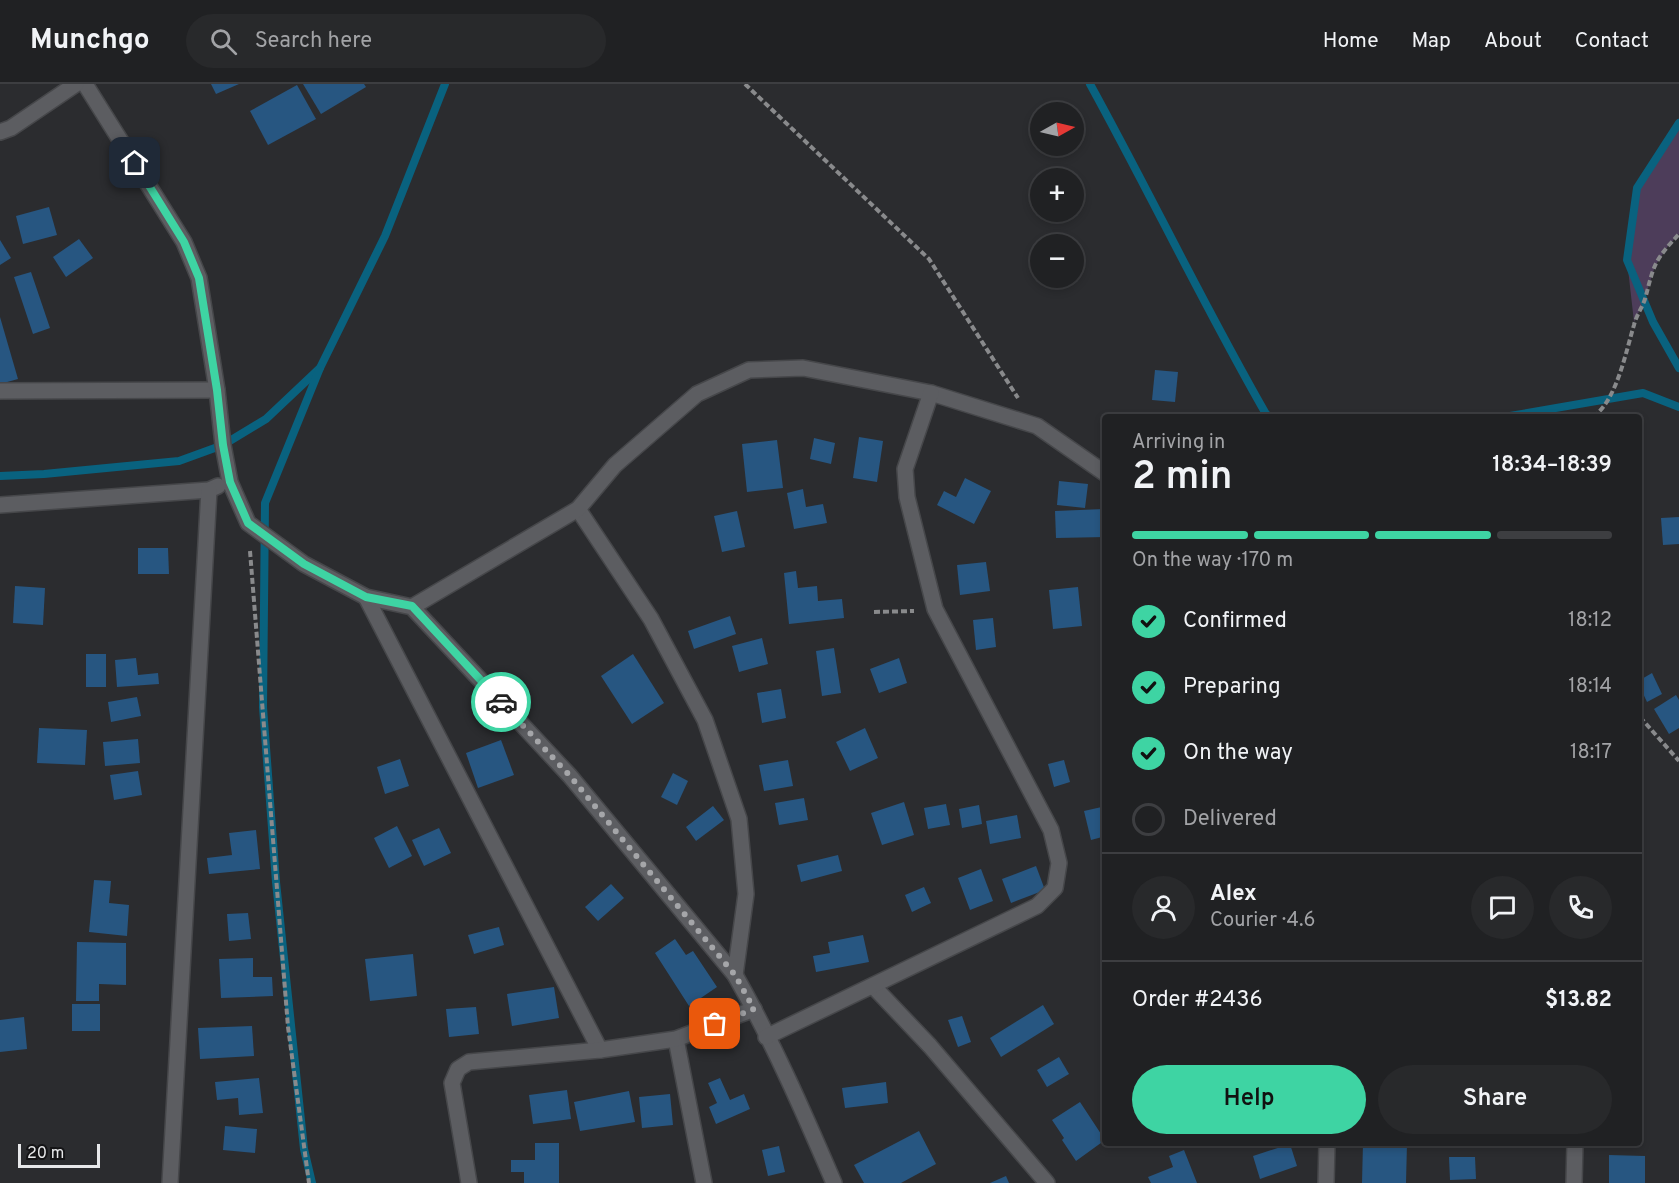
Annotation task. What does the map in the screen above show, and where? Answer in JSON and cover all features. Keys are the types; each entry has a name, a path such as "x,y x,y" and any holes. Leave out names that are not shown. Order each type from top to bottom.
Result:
{"street":[{"path":"0,132 11,128 76,84"},
{"path":"86,84 184,242 199,278 230,482 248,523 304,564 366,597 412,606 570,776 735,975 808,1120 834,1183"},
{"path":"412,606 578,509 615,465 697,394 749,370 803,368 932,393 1037,426 1102,471"},
{"path":"0,392 217,390"},
{"path":"766,1036 1037,906 1055,888 1059,863 1051,830 935,609 907,497 905,469 932,393"},
{"path":"0,505 209,490 230,482"},
{"path":"170,1183 209,490"},
{"path":"578,509 651,619 705,720 739,819 746,894 735,975"},
{"path":"366,597 600,1050"},
{"path":"873,986 930,1046 1047,1183"},
{"path":"469,1183 452,1083 458,1069 469,1062 600,1050 676,1039 754,1009"},
{"path":"676,1039 704,1183"},
{"path":"1326,1183 1328,1146"},
{"path":"1574,1183 1575,1146"}],"path":[{"path":"744,84 929,259 1037,426"},
{"path":"1598,414 1614,390 1634,322 1644,301 1654,266 1679,234"},
{"path":"248,523 288,1027 309,1183"},
{"path":"874,612 935,609"},
{"path":"1642,719 1679,761"}],"shaded area":[{"path":"1679,123 1679,234 1655,266 1644,301 1634,322 1627,260 1637,188"}],"building":[{"path":"211,84 239,84 216,94"},
{"path":"303,84 364,84 366,87 321,114"},
{"path":"297,85 316,119 268,145 250,111"},
{"path":"49,207 57,235 23,244 16,216"},
{"path":"79,239 93,258 66,277 53,257"},
{"path":"0,240 11,258 0,265"},
{"path":"31,272 50,328 33,334 14,277"},
{"path":"0,317 18,379 0,384"},
{"path":"1155,370 1178,372 1175,402 1152,400"},
{"path":"859,437 883,441 877,482 853,478"},
{"path":"814,438 835,443 831,464 810,459"},
{"path":"777,440 783,488 747,492 742,444"},
{"path":"965,478 991,491 974,524 937,505 944,491 956,497"},
{"path":"1059,481 1088,484 1085,508 1057,505"},
{"path":"803,489 806,507 823,504 827,523 794,529 787,493"},
{"path":"1102,509 1102,537 1056,538 1055,511"},
{"path":"737,511 745,547 722,552 714,516"},
{"path":"1679,517 1679,544 1663,545 1661,518"},
{"path":"138,548 168,548 169,574 138,574"},
{"path":"986,562 990,591 960,595 957,565"},
{"path":"796,571 798,588 817,586 818,601 842,599 844,618 789,624 784,573"},
{"path":"15,586 45,588 43,625 13,623"},
{"path":"1078,587 1082,626 1053,629 1049,590"},
{"path":"730,616 736,634 694,649 688,631"},
{"path":"993,618 996,647 976,650 973,620"},
{"path":"762,638 768,664 739,672 732,646"},
{"path":"834,648 841,693 822,696 816,651"},
{"path":"86,654 106,654 106,687 86,687"},
{"path":"633,654 664,703 632,724 601,676"},
{"path":"136,658 138,675 158,673 159,684 117,687 115,660"},
{"path":"899,658 907,683 879,693 870,669"},
{"path":"1652,673 1662,694 1647,702 1642,691 1642,679"},
{"path":"781,689 786,718 762,723 757,693"},
{"path":"1676,695 1679,700 1679,728 1669,734 1654,709"},
{"path":"137,697 141,716 111,722 108,702"},
{"path":"39,728 87,730 85,765 37,763"},
{"path":"865,728 878,758 850,771 836,742"},
{"path":"138,739 140,763 105,766 103,742"},
{"path":"501,740 514,775 478,788 466,753"},
{"path":"400,759 409,786 385,794 377,767"},
{"path":"788,760 793,786 764,791 759,765"},
{"path":"1064,760 1070,782 1054,787 1048,764"},
{"path":"138,771 142,795 114,800 110,775"},
{"path":"673,773 688,781 677,805 661,797"},
{"path":"804,798 808,820 779,825 775,803"},
{"path":"904,802 914,835 882,845 871,813"},
{"path":"946,804 950,825 928,829 924,808"},
{"path":"979,805 982,824 962,828 959,809"},
{"path":"713,806 724,820 696,841 686,827"},
{"path":"1102,807 1102,837 1091,840 1084,811"},
{"path":"1017,815 1021,838 990,844 986,821"},
{"path":"397,826 412,856 389,868 374,838"},
{"path":"439,828 451,853 424,866 412,840"},
{"path":"256,830 260,869 209,874 207,858 232,855 229,833"},
{"path":"838,855 842,871 801,882 797,865"},
{"path":"1036,866 1045,890 1011,903 1002,879"},
{"path":"981,869 993,901 970,910 958,878"},
{"path":"94,880 111,881 109,903 129,905 127,936 89,932"},
{"path":"611,884 624,898 598,921 585,907"},
{"path":"924,887 931,903 912,912 905,895"},
{"path":"248,913 251,939 229,941 227,914"},
{"path":"499,927 504,945 474,954 468,935"},
{"path":"863,935 869,962 816,972 813,956 830,953 828,942"},
{"path":"675,939 686,955 693,951 717,987 689,1006 655,953"},
{"path":"77,942 126,943 126,985 99,984 99,1001 76,1001"},
{"path":"413,954 417,996 370,1001 365,959"},
{"path":"253,958 253,977 272,977 273,996 221,998 219,959"},
{"path":"554,987 559,1018 512,1026 507,994"},
{"path":"72,1004 100,1004 100,1031 72,1031"},
{"path":"1043,1005 1054,1024 1001,1057 990,1038"},
{"path":"476,1007 479,1034 449,1037 446,1009"},
{"path":"962,1016 971,1042 958,1047 948,1020"},
{"path":"24,1017 27,1049 0,1052 0,1020"},
{"path":"252,1026 254,1056 200,1059 198,1028"},
{"path":"1059,1057 1069,1074 1047,1087 1037,1070"},
{"path":"259,1078 263,1113 239,1115 238,1098 217,1100 215,1082"},
{"path":"720,1078 730,1100 744,1094 750,1109 716,1124 709,1107 717,1103 708,1083"},
{"path":"886,1082 888,1103 845,1108 842,1088"},
{"path":"567,1090 571,1119 533,1124 529,1095"},
{"path":"629,1091 635,1122 580,1131 574,1102"},
{"path":"670,1094 673,1125 642,1128 639,1097"},
{"path":"1080,1102 1102,1135 1102,1142 1076,1161 1052,1120"},
{"path":"225,1126 257,1129 255,1153 223,1150"},
{"path":"919,1131 936,1164 901,1183 864,1183 854,1165"},
{"path":"535,1143 559,1143 559,1183 524,1183 524,1172 511,1172 511,1160 535,1160"},
{"path":"779,1146 785,1172 768,1176 762,1150"},
{"path":"1291,1146 1297,1166 1260,1179 1253,1156"},
{"path":"1363,1146 1407,1146 1406,1183 1362,1183"},
{"path":"1184,1150 1197,1183 1151,1183 1148,1177 1173,1167 1169,1156"},
{"path":"1609,1155 1645,1156 1645,1183 1609,1183"},
{"path":"1449,1157 1475,1157 1476,1179 1450,1180"},
{"path":"1006,1176 1009,1183 990,1183"}],"waterway":[{"path":"0,476 179,461 223,445 266,419 320,368 385,236 445,84"},
{"path":"1090,84 1266,414"},
{"path":"1679,123 1637,188 1627,260 1653,322 1679,368"},
{"path":"312,1183 304,1149 276,882 263,707 265,503 320,368"},
{"path":"1521,414 1643,393 1679,407"}],"way so far":[{"path":"501,702 570,776 735,975 754,1009 715,1024"}],"route":[{"path":"135,163 184,242 199,278 230,482 248,523 304,564 366,597 412,606 501,702"}]}
